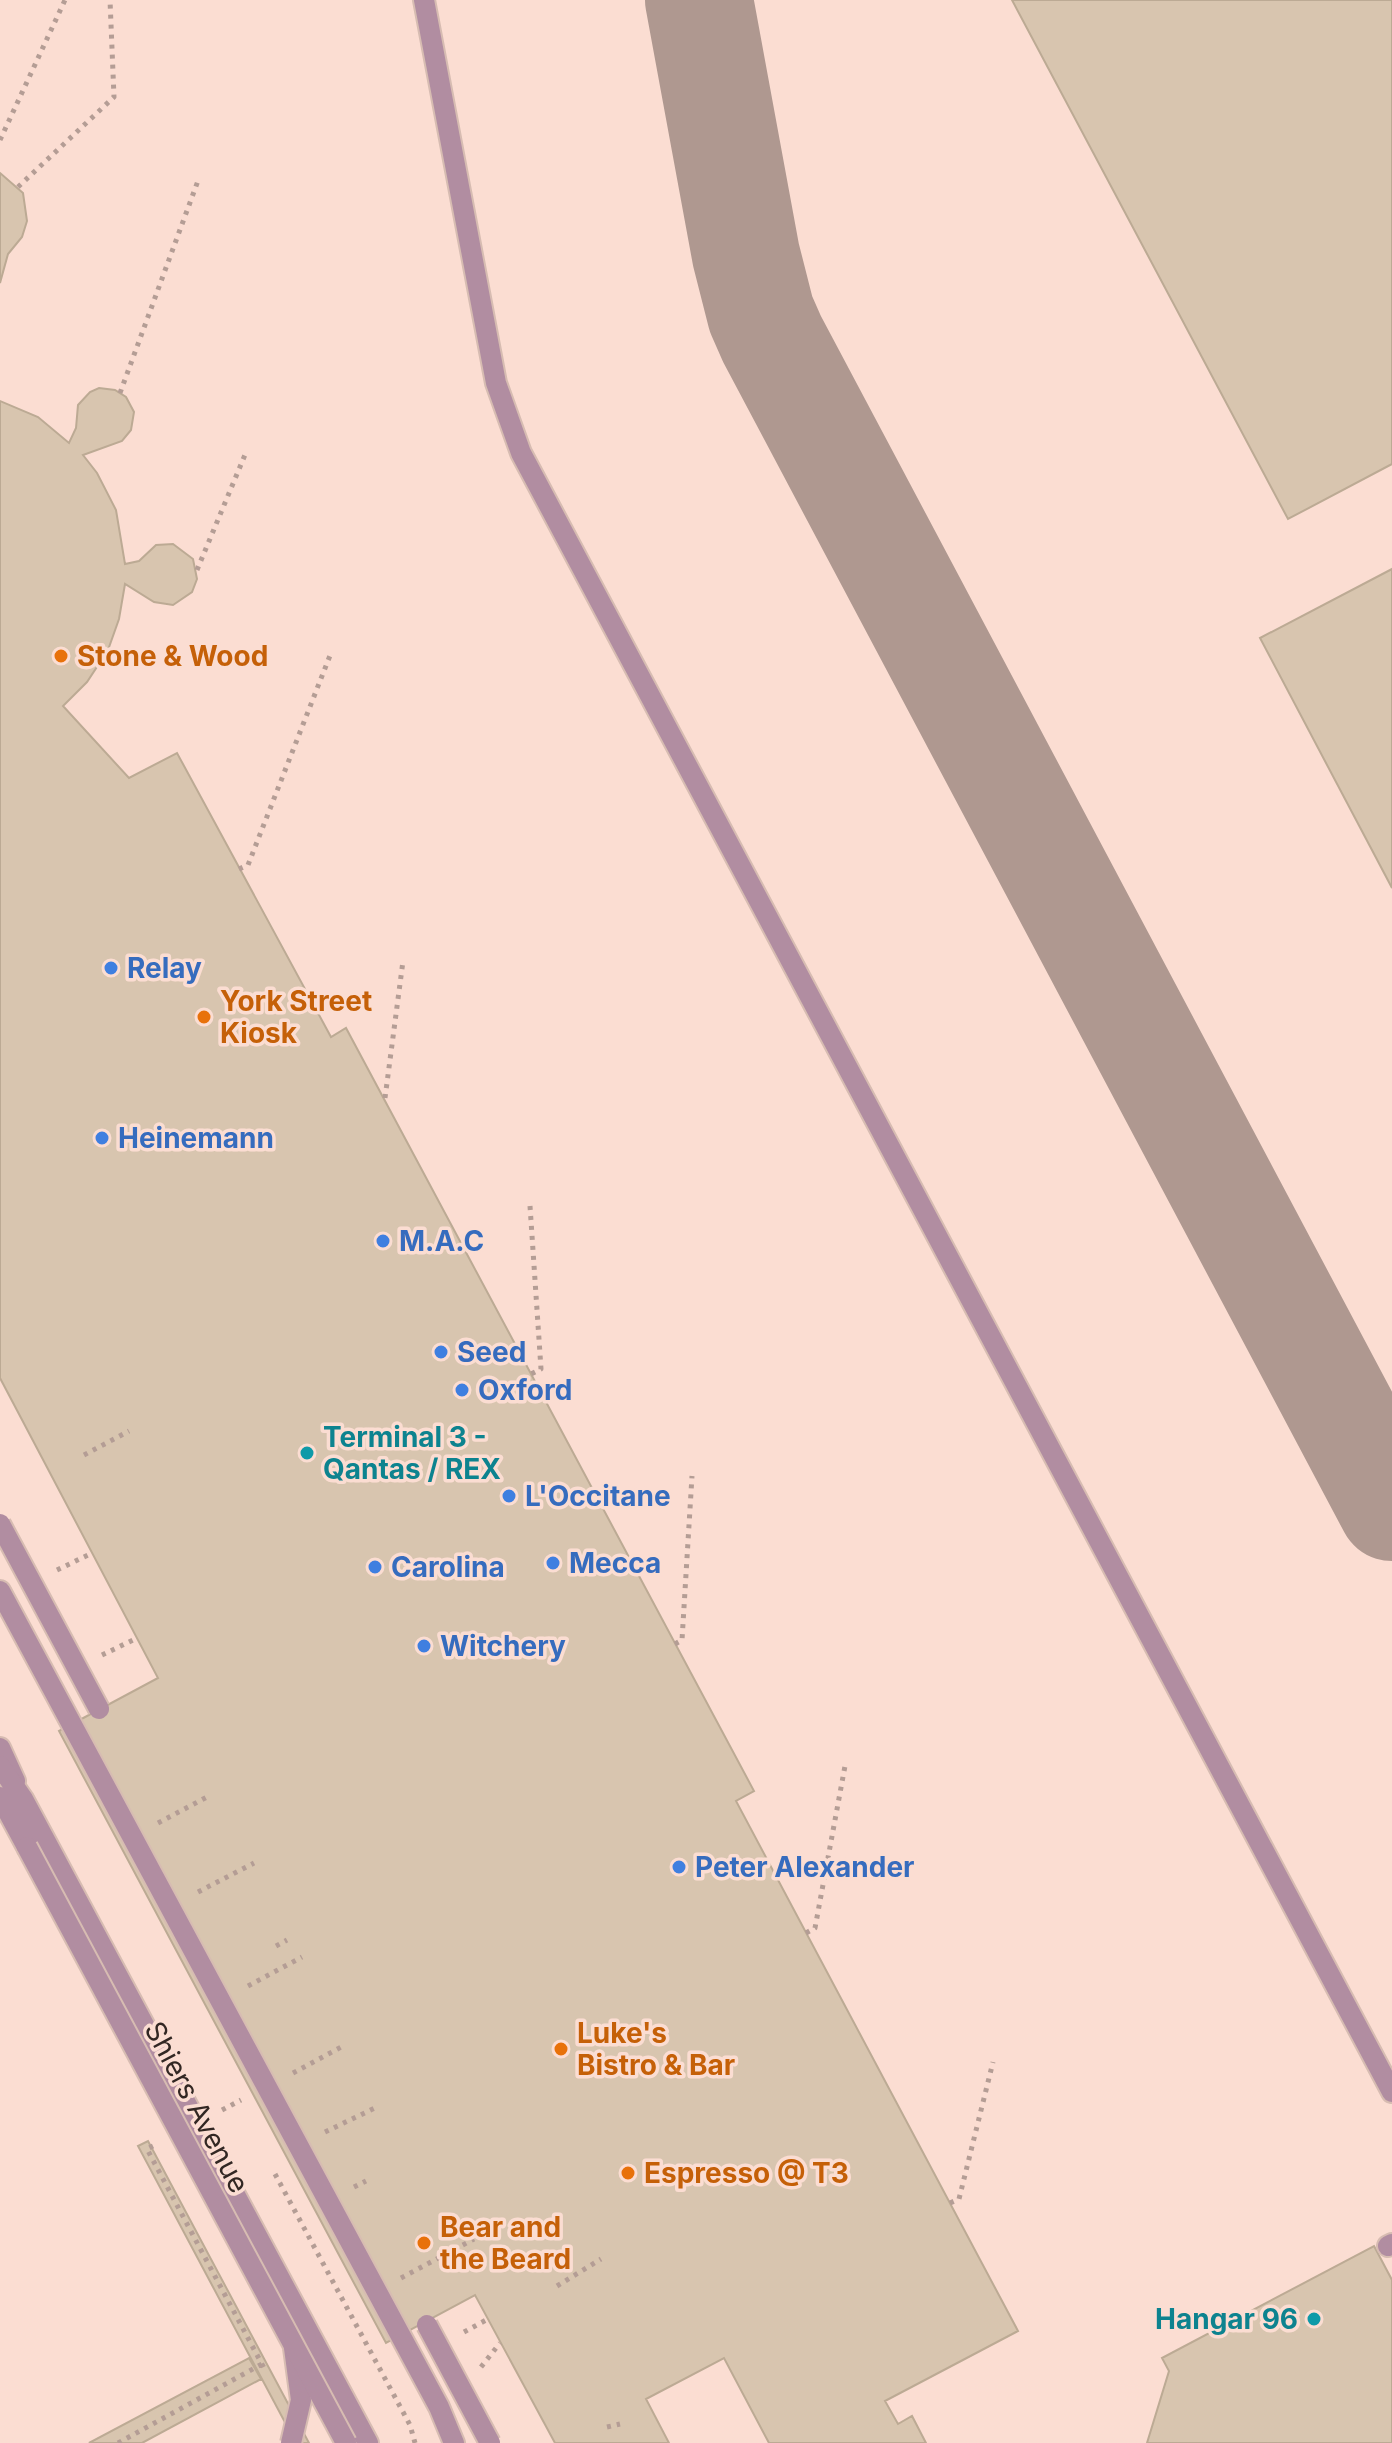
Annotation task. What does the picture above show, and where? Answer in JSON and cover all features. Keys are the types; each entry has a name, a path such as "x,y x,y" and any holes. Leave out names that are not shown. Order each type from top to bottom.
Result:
{"street":[{"path":"424,0 492,368 521,453 1392,2092"},
{"path":"0,1524 99,1709"},
{"path":"0,1591 445,2417 454,2443"},
{"path":"0,1624 32,1650"},
{"path":"0,1748 23,1799"},
{"path":"0,1766 23,1799"},
{"name":"Shiers Avenue","path":"0,1797 346,2443"},
{"name":"Shiers Avenue","path":"23,1799 368,2443"},
{"path":"427,2325 490,2443"},
{"path":"291,2443 301,2400 293,2345"}],"path":[{"path":"0,140 65,0"},
{"path":"18,187 114,97 110,0"},
{"path":"120,393 199,178"},
{"path":"197,570 247,450"},
{"path":"239,869 248,865 331,653"},
{"path":"385,1098 403,961"},
{"path":"530,1206 541,1369 531,1374"},
{"path":"84,1455 129,1431"},
{"path":"675,1644 682,1640 692,1476"},
{"path":"806,1933 815,1928 845,1766"},
{"path":"132,1836 207,1797"},
{"path":"198,1892 254,1863"},
{"path":"276,1946 287,1940"},
{"path":"248,1986 302,1957"},
{"path":"267,2087 345,2045"},
{"path":"950,2203 959,2199 993,2062"},
{"path":"237,2102 244,2116"},
{"path":"325,2132 377,2107"},
{"path":"273,2170 410,2425 415,2443"},
{"path":"346,2307 474,2239"},
{"path":"557,2286 601,2259"},
{"path":"118,2443 262,2364"}],"building":[{"path":"1012,0 1392,0 1392,464 1288,519"},
{"path":"0,173 23,193 27,221 22,237 8,254 0,283"},
{"name":"Terminal 3 - Qantas / REX","path":"99,388 115,390 126,397 134,412 131,430 122,441 83,455 97,473 116,510 125,564 139,561 156,545 173,544 193,559 197,579 192,592 173,605 154,602 125,584 119,619 108,650 87,682 63,706 129,778 177,753 331,1037 346,1028 754,1791 736,1801 1018,2331 885,2401 898,2424 912,2416 926,2443 769,2443 724,2358 646,2399 669,2443 555,2443 475,2295 386,2343 59,1731 158,1678 0,1378 0,401 38,417 69,443 76,428 78,405 90,392"},
{"path":"1392,569 1392,888 1260,638"},
{"path":"148,2141 309,2443 296,2443 138,2146"},
{"name":"Hangar 96","path":"1374,2246 1392,2280 1392,2443 1147,2443 1169,2371 1162,2358"},
{"path":"249,2358 261,2379 142,2443 89,2443"}],"taxiway":[{"path":"699,0 746,255 761,314 772,339 1392,1507"}],"place":[{"name":"Stone & Wood","path":"61,656"},
{"name":"Relay","path":"111,968"},
{"name":"York Street Kiosk","path":"204,1017"},
{"name":"Heinemann","path":"102,1138"},
{"name":"M.A.C","path":"383,1241"},
{"name":"Seed","path":"441,1352"},
{"name":"Oxford","path":"462,1390"},
{"name":"Terminal 3 - Qantas / REX","path":"307,1453"},
{"name":"L'Occitane","path":"509,1496"},
{"name":"Mecca","path":"553,1563"},
{"name":"Carolina","path":"375,1567"},
{"name":"Witchery","path":"424,1646"},
{"name":"Peter Alexander","path":"679,1867"},
{"name":"Luke's Bistro & Bar","path":"561,2049"},
{"name":"Espresso @ T3","path":"628,2173"},
{"name":"Bear and the Beard","path":"424,2243"},
{"name":"Hangar 96","path":"1314,2319"}]}
